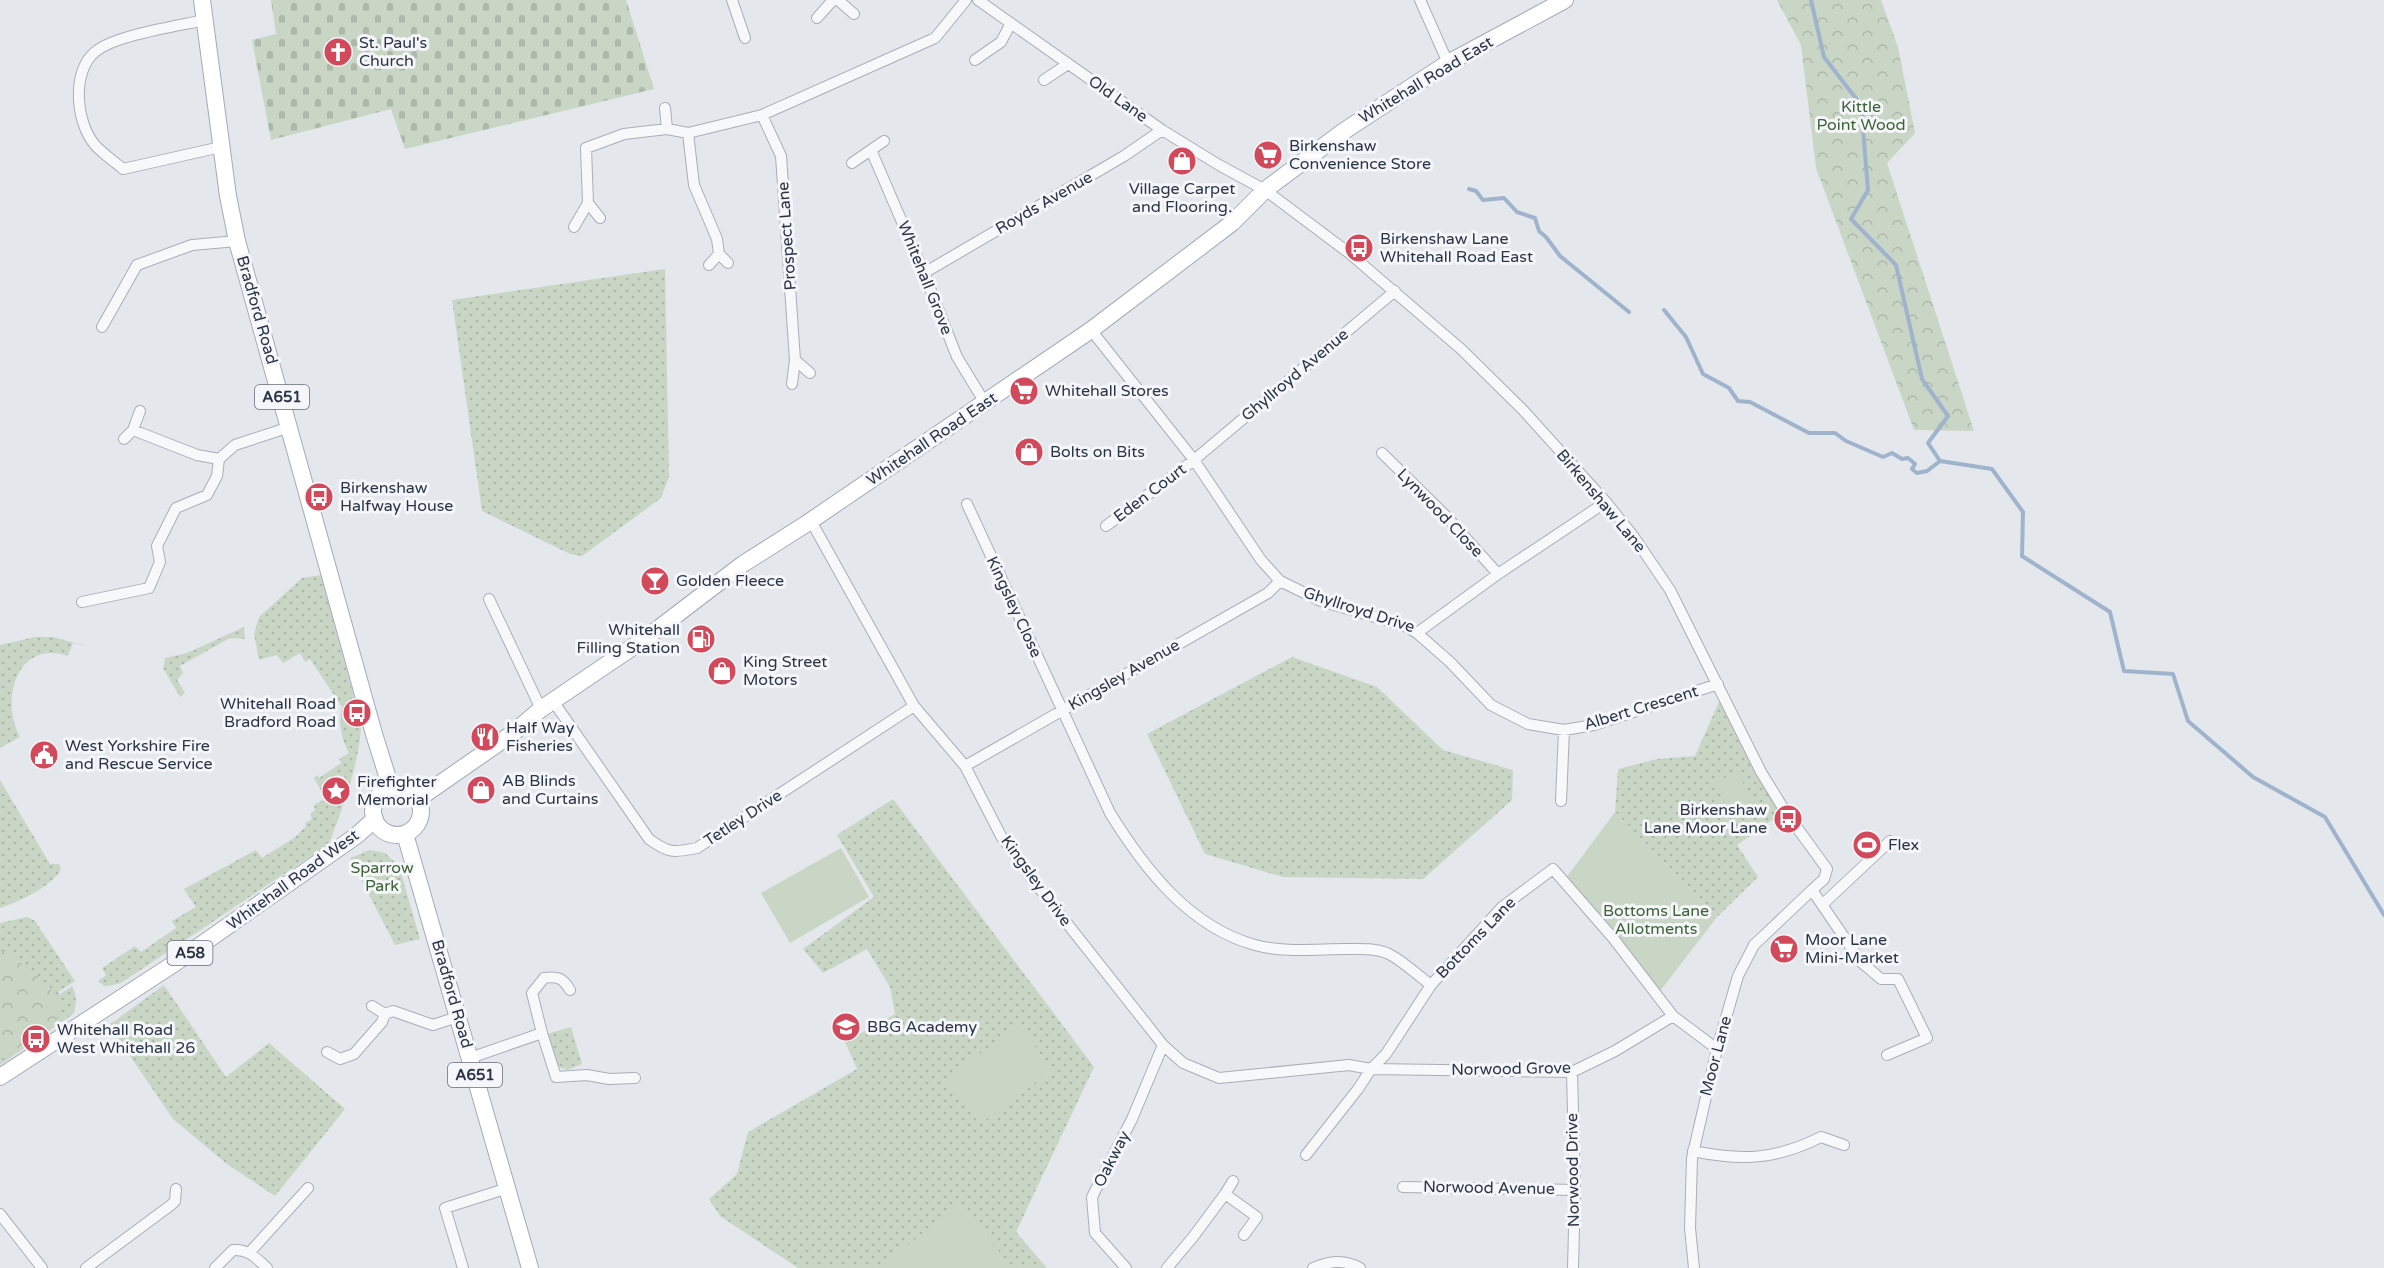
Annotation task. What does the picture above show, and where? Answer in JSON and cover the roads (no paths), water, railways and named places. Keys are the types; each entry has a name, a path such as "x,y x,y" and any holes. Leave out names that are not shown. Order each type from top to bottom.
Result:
{"main road":[{"name":"Bradford Road","path":"202,0 221,147 237,242 391,788"},
{"name":"Whitehall Road East","path":"418,799 513,733 547,705 646,638 743,564 811,521 1091,330 1232,223 1265,190 1344,131 1540,6 1565,0"},
{"path":"391,788 406,788 418,799 422,810 419,822 414,829 405,834 387,832 375,819 373,808 378,797 391,788"},
{"name":"Whitehall Road West","path":"0,1077 175,963 356,836 375,819"},
{"name":"Bradford Road","path":"405,834 530,1268"}],"street":[{"path":"732,0 745,38"},
{"path":"817,18 833,0"},
{"path":"838,0 854,14"},
{"path":"574,227 588,202 586,148 624,134 667,129 688,133 762,115 935,38 966,0"},
{"name":"Old Lane","path":"978,0 1162,130 1265,190"},
{"path":"1420,0 1448,63"},
{"path":"205,20 139,34 95,52 80,74 78,100 94,144 123,169 221,147"},
{"path":"975,60 1001,42 1011,23"},
{"path":"1044,80 1068,64"},
{"path":"664,108 667,129"},
{"name":"Prospect Lane","path":"762,115 781,156 795,360 792,384"},
{"name":"Royds Avenue","path":"924,273 1124,156 1162,130"},
{"path":"688,133 694,185 717,239 719,254 728,263"},
{"path":"852,163 884,141"},
{"name":"Whitehall Grove","path":"871,150 957,357 985,403"},
{"name":"Birkenshaw Lane","path":"1265,190 1349,253 1461,349 1523,410 1606,501 1670,590 1761,772 1785,811 1827,869 1824,879 1812,890"},
{"path":"588,202 600,218"},
{"path":"102,327 137,265 192,245 237,242"},
{"path":"709,265 719,254"},
{"name":"Ghyllroyd Avenue","path":"1194,460 1395,291"},
{"name":"Ghyllroyd Drive","path":"1091,330 1194,460 1261,560 1281,581 1321,601 1406,626 1418,633 1498,574 1606,501"},
{"path":"795,360 810,373"},
{"path":"124,439 133,430 140,411"},
{"path":"81,602 149,588 160,562 157,546 176,508 207,495 217,476 219,459 235,445 290,427"},
{"path":"133,430 197,455 219,459"},
{"name":"Lynwood Close","path":"1382,453 1446,516 1498,574"},
{"name":"Eden Court","path":"1107,526 1194,460"},
{"name":"Kingsley Close","path":"967,504 1110,813 1134,851 1184,907 1215,928 1255,945 1290,949 1369,949 1388,953 1431,985"},
{"name":"Kingsley Drive","path":"811,521 914,706 966,766 1001,836 1163,1045 1183,1063 1219,1078 1349,1065 1371,1069"},
{"name":"Kingsley Avenue","path":"966,766 1268,593 1281,581"},
{"name":"Tetley Drive","path":"489,599 547,705 649,839 663,850 675,853 697,849 914,706"},
{"name":"Albert Crescent","path":"1418,633 1450,662 1491,705 1528,724 1563,730 1594,724 1718,684"},
{"path":"1561,801 1563,730"},
{"path":"1822,904 1890,841"},
{"name":"Bottoms Lane","path":"1306,1155 1371,1069 1386,1054 1431,985 1502,907 1553,869 1613,938 1673,1016 1717,1049"},
{"path":"1812,890 1861,962 1881,979 1898,979 1927,1038 1887,1055"},
{"name":"Moor Lane","path":"1694,1268 1690,1199 1693,1151 1717,1049 1738,976 1754,945 1812,890"},
{"path":"570,990 562,979 555,976 544,978 536,985 532,993 556,1077 587,1075 609,1079 635,1078"},
{"path":"372,1006 385,1014"},
{"path":"327,1052 340,1059 354,1054 382,1022 385,1014 393,1011 433,1025 457,1017"},
{"name":"Norwood Grove","path":"1371,1069 1572,1072 1615,1051 1673,1016"},
{"path":"471,1058 542,1033"},
{"name":"Oakway","path":"1126,1268 1095,1233 1092,1197 1124,1137 1163,1045"},
{"name":"Norwood Drive","path":"1572,1072 1575,1190 1573,1268"},
{"path":"1693,1151 1718,1156 1755,1158 1798,1149 1821,1137 1844,1145"},
{"path":"1167,1268 1193,1238 1233,1181"},
{"name":"Norwood Avenue","path":"1402,1187 1575,1190"},
{"path":"250,1252 308,1188"},
{"path":"463,1268 445,1208 508,1188"},
{"path":"86,1268 171,1205 175,1201 176,1189"},
{"path":"1225,1194 1257,1217 1244,1235"},
{"path":"0,1214 42,1268"},
{"path":"215,1268 233,1250 250,1252 267,1268"},
{"path":"1313,1268 1332,1261 1349,1262 1360,1268"}],"waterway":[{"path":"1811,0 1824,57 1861,105 1868,190 1851,219 1896,265 1922,379 1948,416 1928,443 1940,461"},
{"path":"1469,189 1476,191 1483,200 1504,198 1517,212 1535,218 1539,231 1560,256 1629,312"},
{"path":"1664,310 1686,337 1703,374 1729,388 1738,401 1750,402 1809,433 1835,433 1846,441 1883,457 1892,453 1902,459 1908,458 1915,464 1912,469 1917,473 1927,471 1940,461"},
{"path":"1940,461 1992,469 2023,512 2022,556 2110,612 2124,671 2173,674 2188,721 2253,777 2325,817 2384,915"}],"place":[{"name":"St. Paul's Church","path":"338,52"},
{"name":"Birkenshaw Convenience Store","path":"1268,155"},
{"name":"Village Carpet and Flooring.","path":"1182,161"},
{"name":"Birkenshaw Lane Whitehall Road East","path":"1359,248"},
{"name":"Whitehall Stores","path":"1024,391"},
{"name":"Bolts on Bits","path":"1029,452"},
{"name":"Birkenshaw Halfway House","path":"319,497"},
{"name":"Golden Fleece","path":"655,581"},
{"name":"Whitehall Filling Station","path":"701,639"},
{"name":"King Street Motors","path":"722,671"},
{"name":"Whitehall Road Bradford Road","path":"357,713"},
{"name":"Half Way Fisheries","path":"485,737"},
{"name":"West Yorkshire Fire and Rescue Service","path":"44,755"},
{"name":"AB Blinds and Curtains","path":"481,790"},
{"name":"Firefighter Memorial","path":"336,791"},
{"name":"Birkenshaw Lane Moor Lane","path":"1788,819"},
{"name":"Flex","path":"1867,845"},
{"name":"Moor Lane Mini-Market","path":"1784,949"},
{"name":"BBG Academy","path":"846,1027"},
{"name":"Whitehall Road West Whitehall 26","path":"36,1039"}],"park label":[{"name":"Kittle Point Wood","path":"1861,116"},
{"name":"Sparrow Park","path":"382,877"},
{"name":"Bottoms Lane Allotments","path":"1656,920"}]}
